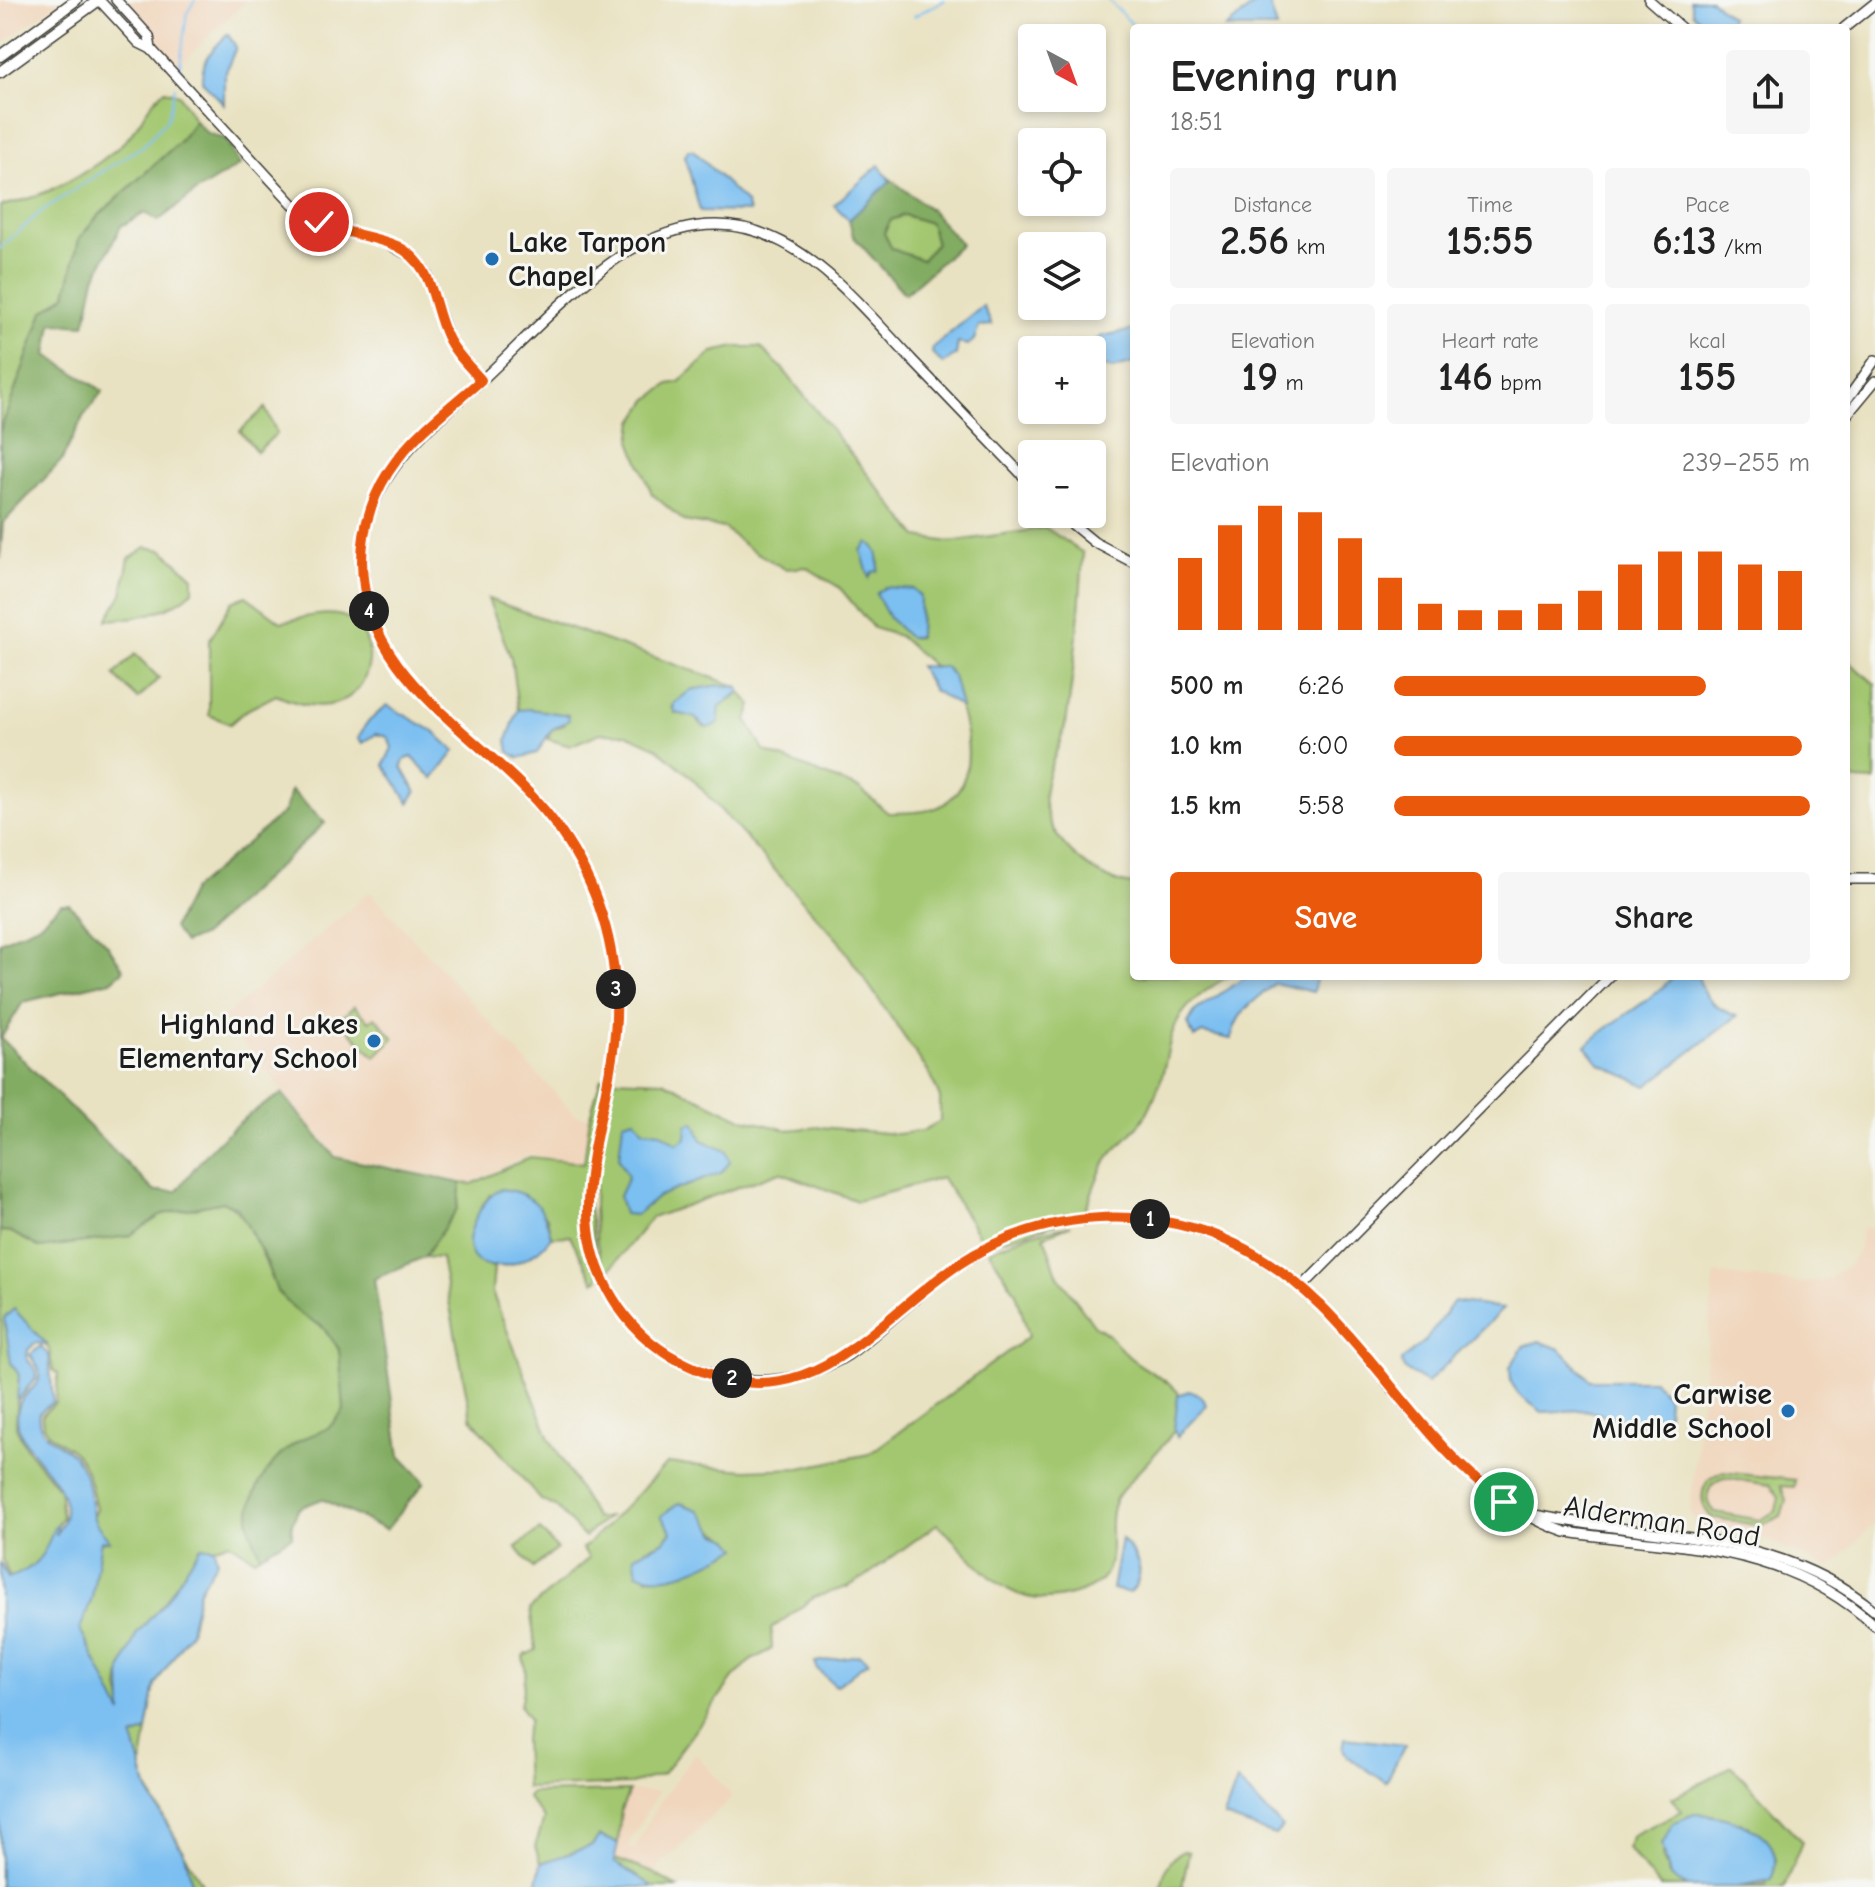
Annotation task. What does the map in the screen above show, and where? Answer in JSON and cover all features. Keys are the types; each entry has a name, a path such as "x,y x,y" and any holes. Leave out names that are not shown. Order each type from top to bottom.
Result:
{"main road":[{"path":"0,56 76,0"},
{"path":"0,72 99,0"}],"street":[{"path":"99,0 139,43 151,49 293,204 337,230 383,241 416,259 427,274 450,343 481,380"},
{"path":"116,0 149,36 151,49"},
{"path":"1649,0 1676,24"},
{"path":"1849,24 1875,3"},
{"name":"Alderman Road","path":"1018,470 826,270 789,244 748,230 690,228 663,235 628,251 412,442 382,483 364,539 364,588 378,634 400,670 542,807 575,853 597,900 614,963 616,1013 588,1214 604,1280 636,1329 676,1359 711,1374 759,1381 799,1376 848,1355 945,1274 987,1248 1038,1228 1095,1218 1153,1220 1199,1230 1248,1251 1301,1288 1471,1475 1539,1524 1566,1532 1720,1551 1772,1563 1826,1589 1875,1626"},
{"path":"1850,395 1875,360"},
{"path":"1850,411 1875,381"},
{"path":"1077,528 1094,542 1130,561"},
{"path":"1850,879 1875,879"},
{"path":"1301,1288 1606,980"},
{"name":"Alderman Road","path":"1522,1513 1588,1526 1680,1536 1763,1551 1824,1577 1875,1611"}],"shaded area":[{"path":"0,0 61,0 0,45"},
{"path":"120,0 247,0 174,70"},
{"name":"Highland Lakes Elementary School","path":"370,892 575,1115 590,1118 581,1162 530,1154 470,1182 336,1155 222,1018"},
{"name":"Carwise Middle School","path":"1862,1228 1875,1228 1875,1522 1830,1569 1766,1539 1698,1528 1690,1512 1715,1274 1801,1283 1825,1281 1849,1265 1858,1252"},
{"path":"695,1753 732,1797 652,1873 615,1859 621,1810 629,1791 659,1791 631,1839 629,1847 635,1849 652,1814"}],"green space":[{"path":"165,90 179,94 195,121 179,142 97,217 79,239 66,295 43,312 0,432 0,206 51,190 100,162 127,139"},
{"path":"195,121 207,133 225,139 240,165 197,191 158,221 145,213 121,226 95,278 85,325 52,323 47,355 103,391 83,417 62,460 3,523 0,559 0,432 43,312 66,295 79,239 97,217 178,143"},
{"path":"889,178 931,210 961,244 905,294 853,236 849,220 890,181","holes":["904,215 930,223 936,243 922,260 892,249 884,233 891,220"]},
{"path":"904,215 930,223 936,244 922,260 892,249 883,233 891,220"},
{"path":"735,347 760,347 782,368 918,537 950,542 1046,528 1083,553 1067,717 1045,787 1046,810 1058,836 1080,860 1106,877 1130,884 1130,980 1223,980 1187,1007 1177,1022 1157,1091 1147,1113 1107,1160 1082,1216 985,1245 942,1178 857,1201 780,1172 651,1218 605,1275 598,1249 594,1201 599,1153 613,1079 663,1081 740,1118 787,1130 820,1127 897,1134 922,1131 940,1121 940,1098 931,1076 838,940 689,775 656,747 627,734 600,733 570,746 548,739 551,730 564,725 568,715 518,710 511,658 488,599 739,687 693,689 672,707 675,713 694,717 704,727 718,724 718,709 740,692 752,705 747,720 764,751 860,789 888,813 920,812 948,801 960,788 968,754 962,717 945,667 933,666 899,636 873,628 840,588 806,567 785,569 747,547 724,528 684,521 652,494 631,441 634,421 648,400 669,384 679,382 713,352","holes":["885,587 920,599 919,637 909,638 889,618 877,594"]},
{"path":"265,408 277,433 257,452 240,431"},
{"path":"146,547 163,550 193,577 193,591 174,605 153,613 107,620 122,594 129,558"},
{"path":"246,596 281,622 330,614 355,623 365,638 369,656 365,676 354,692 336,703 310,705 276,695 245,711 230,724 209,715 209,641 232,602"},
{"path":"135,654 159,678 138,699 114,675"},
{"path":"1850,662 1875,684 1875,781 1854,780 1850,776"},
{"path":"291,790 325,823 204,935 184,943 173,928 192,890 284,812"},
{"path":"61,904 69,904 107,944 124,970 111,981 23,1002 1,1038 154,1191 177,1191 224,1136 282,1094 335,1157 461,1183 457,1209 424,1257 374,1279 400,1456 425,1482 386,1530 322,1499 299,1508 292,1523 292,1536 260,1555 249,1518 260,1482 284,1452 330,1426 344,1410 339,1349 322,1326 300,1314 277,1292 268,1264 237,1207 223,1202 163,1214 129,1236 40,1248 11,1232 0,1231 0,942 38,925"},
{"path":"354,1006 369,1021 375,1017 394,1038 375,1057 339,1020"},
{"path":"601,1078 606,1079 586,1187 599,1278 594,1281 570,1236 551,1237 547,1217 490,1195 482,1206 483,1265 494,1267 492,1292 550,1439 596,1519 608,1517 584,1537 557,1508 541,1500 471,1418 441,1258 424,1257 457,1209 461,1183 472,1184 530,1157 584,1163 590,1116"},
{"path":"224,1202 243,1217 250,1228 283,1298 333,1339 342,1362 344,1410 327,1432 305,1438 248,1520 260,1555 254,1558 229,1542 214,1548 201,1546 165,1602 137,1633 121,1671 119,1689 130,1738 147,1731 140,1776 204,1887 186,1887 77,1643 94,1542 109,1541 87,1519 94,1516 96,1508 82,1464 74,1453 50,1435 43,1423 42,1415 56,1402 58,1374 53,1370 49,1349 14,1309 11,1363 19,1374 16,1427 27,1449 59,1489 62,1517 52,1533 53,1548 30,1570 10,1578 2,1559 0,1231 11,1231 40,1248 129,1236 163,1214"},
{"path":"1071,1225 1044,1236 1058,1276 1095,1326 1109,1335 1133,1360 1179,1393 1171,1435 1116,1499 1111,1518 1111,1558 1101,1580 1067,1596 1045,1599 1026,1597 994,1580 937,1524 865,1577 847,1587 815,1597 771,1629 772,1649 750,1661 734,1677 663,1774 631,1784 526,1788 524,1738 529,1720 520,1706 526,1673 523,1656 536,1650 530,1609 589,1558 582,1549 668,1463 746,1470 800,1468 869,1454 1029,1336 1016,1293 989,1251 1027,1235","holes":["680,1503 689,1506 721,1535 730,1539 701,1566 647,1578 646,1549 663,1542 672,1532 667,1522"]},
{"path":"1722,1472 1795,1480 1794,1487 1781,1486 1786,1500 1781,1516 1760,1526 1711,1517 1702,1497 1705,1485","holes":["1724,1478 1770,1485 1779,1497 1776,1511 1760,1520 1715,1512 1709,1502 1711,1488"]},
{"path":"540,1530 557,1549 533,1568 516,1547"},
{"path":"1732,1766 1802,1842 1784,1887 1732,1887 1766,1884 1776,1859 1761,1839 1739,1824 1700,1815 1688,1816 1662,1856 1670,1877 1688,1887 1660,1887 1627,1848 1633,1835 1682,1811 1672,1798"},
{"path":"629,1791 621,1810 618,1843 599,1836 592,1846 541,1863 535,1847 544,1819 528,1798 531,1793"},
{"path":"1184,1851 1189,1852 1182,1887 1161,1887 1170,1861"},
{"path":"615,1859 653,1873 677,1887 618,1887 612,1868"}],"water":[{"path":"1690,0 1711,0 1731,17 1729,24 1706,24 1693,14"},
{"path":"1269,2 1276,24 1231,24 1255,4"},
{"path":"228,34 236,47 224,76 224,104 202,81 202,73 209,55"},
{"path":"688,150 693,150 746,203 749,212 700,211 685,156"},
{"path":"879,165 890,181 849,220 834,205"},
{"path":"983,306 992,325 979,326 974,340 968,345 958,343 956,355 943,364 932,353 933,347"},
{"path":"1130,331 1130,364 1112,369 1106,367 1106,336 1102,336"},
{"path":"868,542 877,551 879,563 878,571 872,572 869,578 861,550"},
{"path":"885,587 913,589 920,596 919,636 909,638 889,618 876,594"},
{"path":"919,666 945,667 953,676 961,707 933,690"},
{"path":"719,685 739,687 740,692 720,706 718,724 707,728 694,717 675,713 673,704 691,690"},
{"path":"387,705 433,731 455,751 433,779 412,757 404,760 402,767 416,792 409,803 384,765 392,748 388,737 376,734 363,743 358,738 366,724"},
{"path":"518,710 568,715 569,720 551,730 537,753 519,758 509,752 507,740"},
{"path":"1241,980 1316,980 1313,992 1275,983 1242,1014 1231,1039 1202,1033 1194,1038 1188,1023 1195,1011"},
{"path":"1669,980 1700,980 1712,1002 1737,1016 1647,1086 1600,1064 1586,1046"},
{"path":"635,1119 643,1130 660,1132 677,1144 686,1138 687,1125 694,1122 702,1140 726,1151 730,1162 721,1173 659,1196 636,1215 624,1214 619,1196 628,1177 619,1158 623,1122"},
{"path":"501,1189 521,1194 535,1203 545,1217 551,1237 523,1260 491,1266 478,1262 471,1252 470,1237 482,1207"},
{"path":"1454,1301 1503,1309 1427,1383 1404,1369 1401,1361 1425,1341"},
{"path":"14,1309 46,1344 35,1343 28,1350 27,1359 36,1370 36,1378 17,1401 19,1375 11,1363 4,1318"},
{"path":"1539,1341 1560,1349 1590,1380 1654,1380 1668,1398 1667,1413 1647,1426 1585,1410 1542,1412 1519,1395 1511,1382 1510,1367 1523,1347"},
{"path":"41,1346 49,1356 53,1402 39,1413 39,1422 46,1435 72,1454 81,1466 94,1519 110,1541 101,1540 92,1598 80,1629 122,1714 121,1671 137,1633 165,1602 201,1546 214,1548 217,1561 199,1590 190,1632 155,1685 147,1731 133,1737 148,1791 186,1857 193,1887 0,1887 0,1562 8,1578 33,1565 44,1552 57,1524 56,1536 65,1513 57,1484 20,1432 17,1418 20,1403 39,1379 39,1369 30,1355"},
{"path":"1189,1391 1201,1396 1207,1405 1177,1437 1174,1429 1178,1395"},
{"path":"679,1503 699,1510 717,1534 730,1539 738,1548 675,1575 649,1577 637,1573 634,1556 663,1542 672,1532 661,1516"},
{"path":"1121,1539 1139,1565 1139,1579 1130,1593 1112,1589"},
{"path":"859,1655 868,1661 836,1686 818,1670 815,1662"},
{"path":"1345,1738 1405,1745 1386,1782 1348,1757 1343,1749"},
{"path":"1237,1781 1282,1827 1275,1835 1224,1817"},
{"path":"1694,1814 1740,1823 1765,1838 1773,1850 1775,1863 1771,1880 1732,1887 1688,1887 1670,1877 1662,1844 1673,1823"},
{"path":"599,1836 618,1843 614,1862 654,1887 536,1887 541,1863 592,1846"}],"waterway":[{"path":"179,72 187,13 195,0"},
{"path":"914,16 945,0"},
{"path":"1108,0 1132,24"},
{"path":"0,248 43,210 144,145 168,118 175,87"}],"place":[{"name":"Lake Tarpon Chapel","path":"492,259"},
{"name":"Highland Lakes Elementary School","path":"374,1041"},
{"name":"Carwise Middle School","path":"1788,1411"}],"route":[{"path":"319,222 349,235 383,241 416,259 427,274 450,343 481,380 412,442 382,483 370,511 364,539 364,588 378,634 400,670 517,781 554,821 575,853 597,900 614,963 616,1013 613,1052 588,1214 594,1252 604,1280 618,1306 636,1329 676,1359 711,1374 748,1380 799,1376 848,1355 945,1274 1003,1241 1052,1224 1095,1218 1167,1222 1234,1243 1286,1275 1353,1342 1471,1475 1504,1502"}]}
